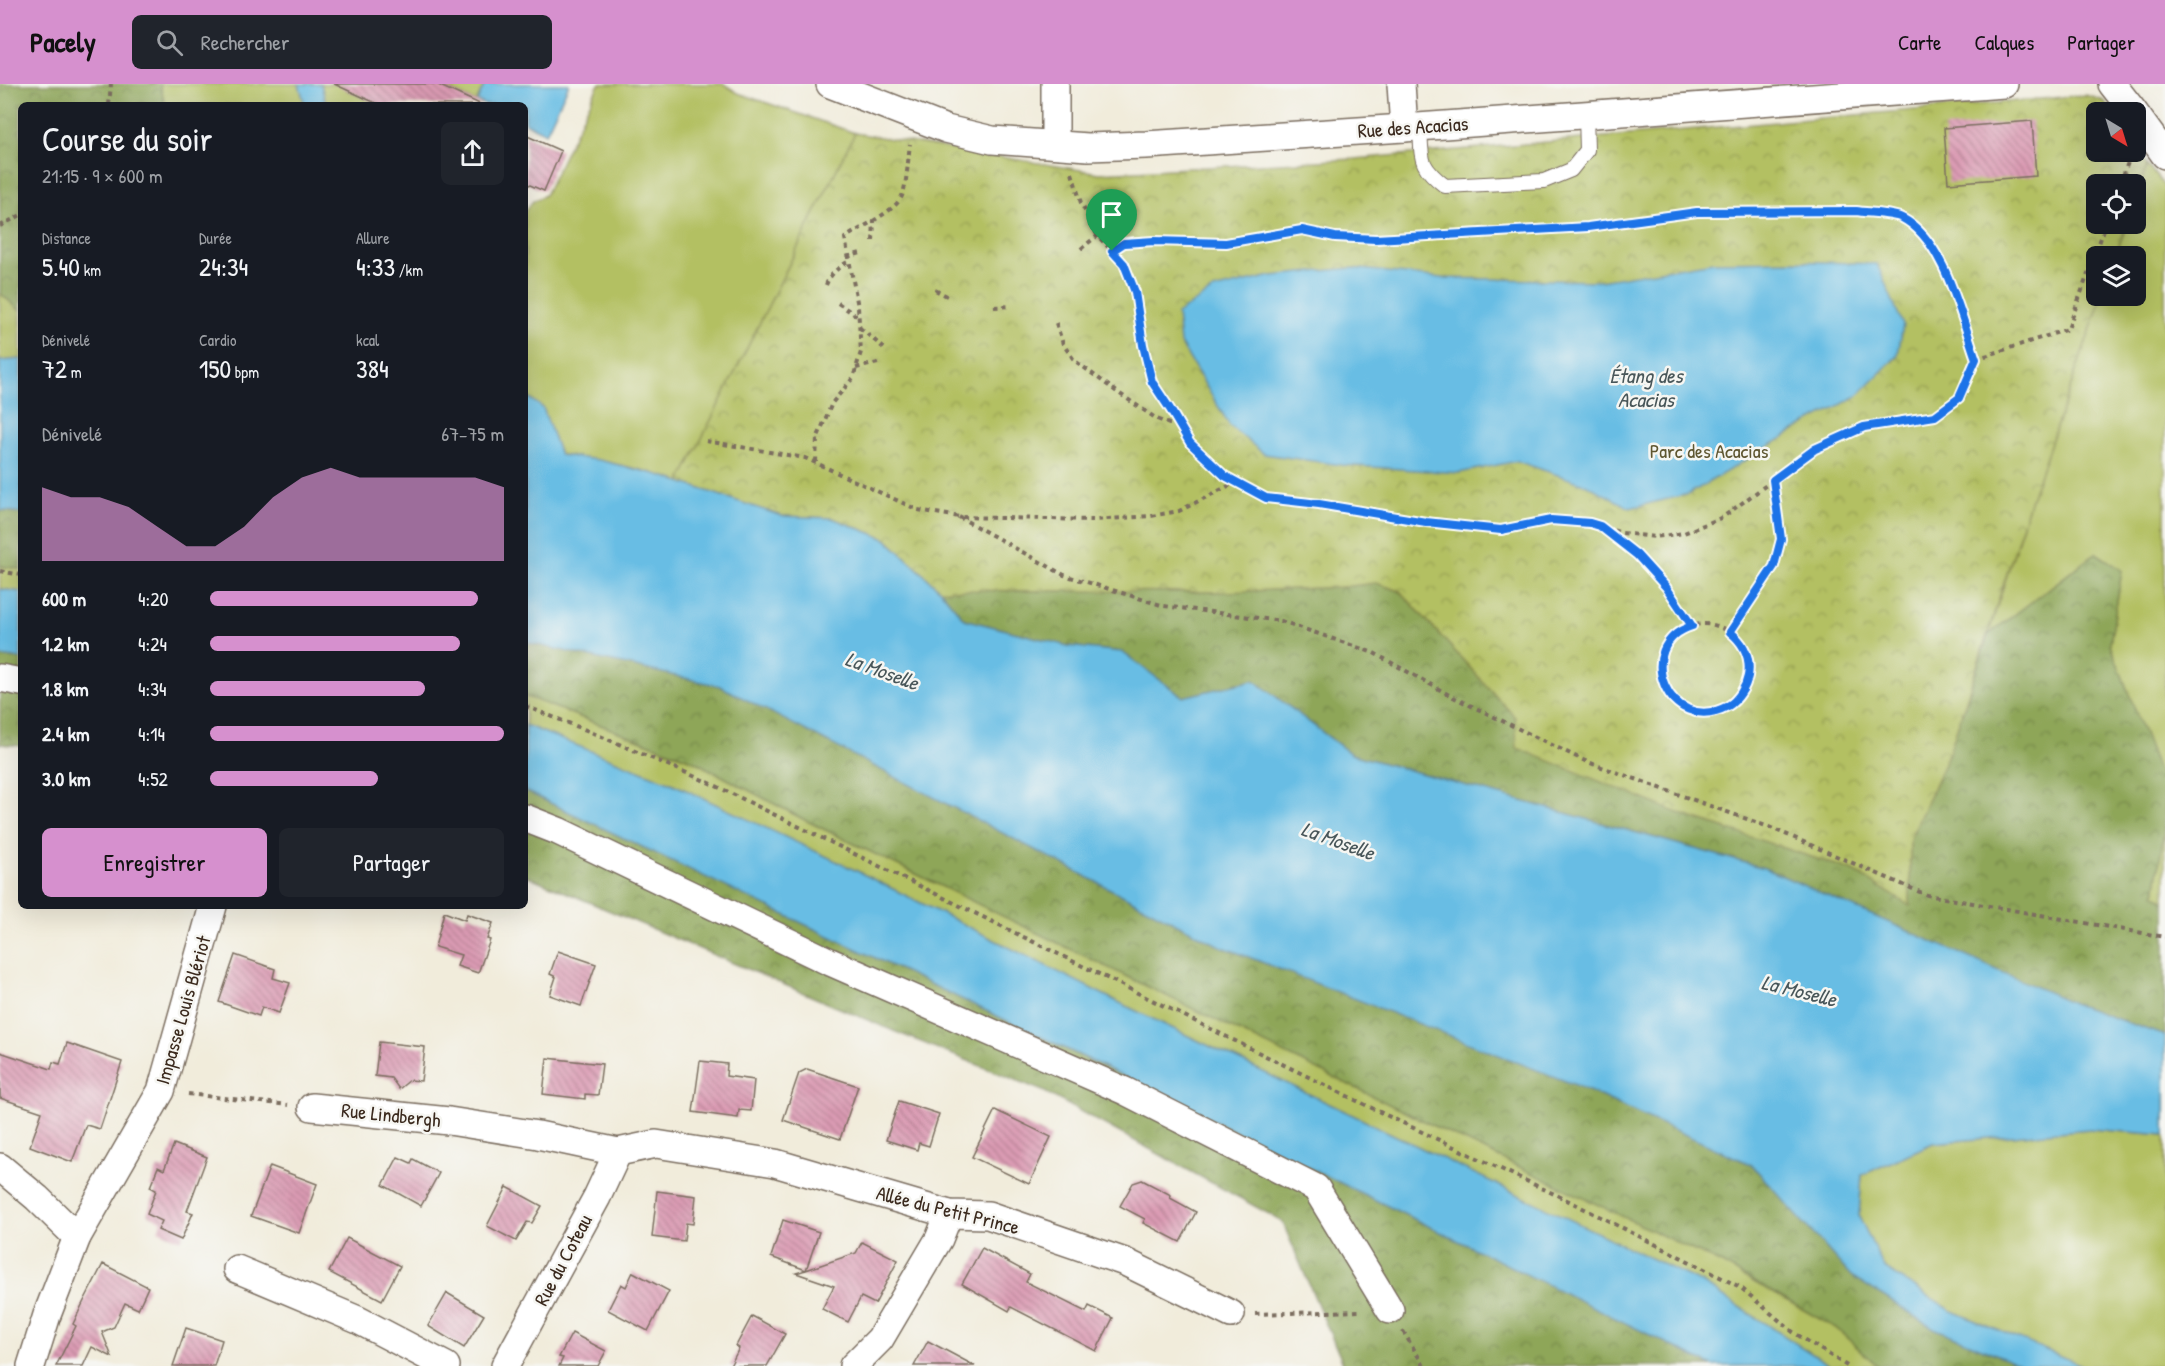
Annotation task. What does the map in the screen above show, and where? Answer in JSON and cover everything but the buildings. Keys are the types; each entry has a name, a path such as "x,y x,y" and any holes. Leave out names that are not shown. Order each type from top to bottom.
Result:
{"street":[{"name":"Rue des Acacias","path":"830,84 946,129 992,140 1088,147 1412,128 2004,84"},
{"path":"1055,84 1063,144"},
{"path":"1401,84 1412,128"},
{"path":"2112,84 2126,102"},
{"path":"2146,129 2165,155"},
{"path":"0,678 18,681"},
{"path":"528,819 558,831 828,961 1125,1091 1316,1188 1390,1310"},
{"name":"Impasse Louis Blériot","path":"32,1366 47,1315 77,1237 161,1091 212,909"},
{"name":"Rue Lindbergh","path":"312,1107 449,1121 538,1135 618,1152"},
{"name":"Allée du Petit Prince","path":"618,1152 656,1144 775,1163 950,1214 988,1215 1125,1262 1231,1314"},
{"name":"Rue du Coteau","path":"505,1366 597,1197 618,1152"},
{"path":"0,1167 37,1198 77,1237"},
{"path":"853,1366 880,1339 939,1239 950,1214"},
{"path":"237,1269 358,1320 446,1366"}],"lane":[{"path":"1412,128 1422,164 1445,186 1544,181 1570,170 1587,150 1586,115"}],"path":[{"path":"109,102 111,84"},
{"path":"816,463 817,439 832,403 853,378 861,352 858,317 845,238 888,212 902,197 914,117"},
{"path":"1063,144 1081,203 1097,235 1124,264 1135,292 1143,345 1152,382 1190,443 1225,476 1266,498 1319,504 1426,522 1501,530 1551,520 1590,523 1622,533 1655,537 1684,533 1723,517 1815,449 1864,427 1935,416 1959,398 1976,359 1949,282 1936,253 1920,232 1901,218 1856,211 1697,212 1588,227 1376,239 1335,237 1302,230 1226,243 1154,241 1124,243 1112,251"},
{"path":"1081,249 1116,222 1122,213"},
{"path":"0,226 18,217"},
{"path":"873,241 874,219"},
{"path":"1976,359 2068,329 2102,234"},
{"path":"826,285 827,281 848,259 861,253"},
{"path":"935,290 951,298"},
{"path":"838,303 858,317"},
{"path":"994,307 1011,306"},
{"path":"1056,323 1064,344 1074,360 1157,419 1179,425"},
{"path":"859,327 886,350"},
{"path":"856,369 882,362"},
{"path":"706,441 805,458 918,510 959,517 1094,520 1151,516 1179,511 1236,482"},
{"path":"1730,632 1774,566 1781,539 1773,480"},
{"path":"959,517 1064,575 1164,606 1281,621 1374,653 1453,697 1585,761 1768,827 1927,895 2165,937"},
{"path":"1600,526 1637,555 1666,587 1692,626"},
{"path":"0,572 18,575"},
{"path":"1713,624 1730,632 1746,651 1749,665 1748,679 1742,692 1732,703 1720,710 1695,711 1682,707 1672,699 1665,688 1660,662 1665,648 1673,636 1692,626 1713,624"},
{"path":"528,707 710,783 1388,1116 1567,1200 1740,1287 1793,1332 1847,1366"},
{"path":"161,1091 312,1107"},
{"path":"1231,1314 1390,1310 1425,1366"}],"green space":[{"path":"0,84 160,84 164,102 18,102 18,308 0,293"},
{"path":"160,84 299,84 304,102 164,102"},
{"path":"321,84 349,84 347,90 373,102 325,102"},
{"path":"436,84 485,84 476,102"},
{"path":"599,84 724,84 738,93 855,133 680,482 621,465 560,455 543,408 528,397 528,207 533,201 545,195"},
{"name":"Parc des Acacias","path":"2085,95 2104,101 2086,102 2086,162 2145,162 2147,165 2144,174 2086,174 2086,234 2123,234 2119,246 2086,246 2086,306 2099,306 2030,502 1950,750 1910,839 1910,906 1854,871 1678,813 1517,748 1515,717 1400,591 1376,583 1342,587 1225,592 940,590 886,539 832,518 782,516 680,482 855,133 1099,173 1354,159"},
{"path":"2147,165 2165,187 2165,789 2110,644 2122,570 2096,553 1988,635 2030,502 2099,306 2146,306 2146,246 2119,246 2123,234 2146,234 2146,174 2144,174"},
{"path":"0,293 18,308 18,359 0,361"},
{"path":"0,510 18,513 18,569 0,566"},
{"path":"2096,553 2122,570 2110,644 2165,789 2165,823 2155,894 2165,901 2165,1036 2075,1004 1764,868 1351,754 1254,680 1183,697 1122,652 1068,646 964,619 940,590 1225,592 1342,587 1376,583 1400,591 1515,717 1678,813 1854,871 1910,905 1910,839 1950,750 1988,635"},
{"path":"0,566 18,569 18,592 0,589"},
{"path":"528,643 720,686 1218,945 1578,1086 1752,1165 1851,1276 1934,1328 2024,1366 1878,1366 1836,1328 1722,1264 803,819 692,760 528,697"},
{"path":"0,656 18,659 18,746 0,744"},
{"path":"528,697 692,760 803,819 1722,1264 1836,1328 1878,1366 1831,1366 1702,1283 1128,1007 857,871 669,782 528,726"},
{"path":"528,792 1125,1077 1713,1366 1344,1366 1282,1221 1043,1091 896,1032 528,876"},
{"path":"2165,823 2165,901 2155,894"},
{"path":"2090,1129 2165,1135 2165,1366 2084,1366 1952,1311 1884,1268 1859,1216 1862,1175 1933,1143"}],"water":[{"path":"299,84 321,84 325,102 304,102"},
{"path":"485,84 569,84 546,133 528,124 528,102 477,101"},
{"name":"Étang des Acacias","path":"1794,261 1877,264 1903,325 1898,355 1857,396 1689,494 1630,508 1587,485 1517,461 1459,473 1341,465 1264,454 1230,426 1180,343 1177,314 1213,290 1271,276 1352,268 1443,278 1600,281 1713,262"},
{"path":"18,359 18,513 0,510 0,361"},
{"name":"La Moselle","path":"528,397 543,408 560,455 599,460 659,475 782,516 832,518 886,539 940,590 964,619 1068,646 1122,652 1183,697 1254,680 1351,754 1764,868 2075,1004 2165,1036 2165,1135 2090,1129 1933,1143 1862,1175 1859,1216 1884,1268 1952,1311 2084,1366 2024,1366 1934,1328 1851,1276 1752,1165 1578,1086 1218,945 720,686 528,643"},
{"path":"0,589 18,592 18,659 0,656"},
{"path":"528,726 669,782 857,871 1128,1007 1702,1283 1831,1366 1713,1366 1125,1077 528,792"}],"route":[{"path":"1856,211 1901,218 1920,232 1936,253 1949,282 1976,359 1959,398 1935,416 1864,427 1815,449 1773,480 1781,539 1774,566 1730,632 1746,651 1749,665 1748,679 1742,692 1732,703 1720,710 1695,711 1682,707 1672,699 1661,676 1660,662 1673,636 1692,626 1666,587 1637,555 1600,526 1551,520 1501,530 1426,522 1319,504 1266,498 1225,476 1190,443 1152,382 1143,345 1135,292 1124,264 1112,251 1124,243 1154,241 1226,243 1302,230 1335,237 1376,239 1588,227 1697,212 1856,211"}]}
